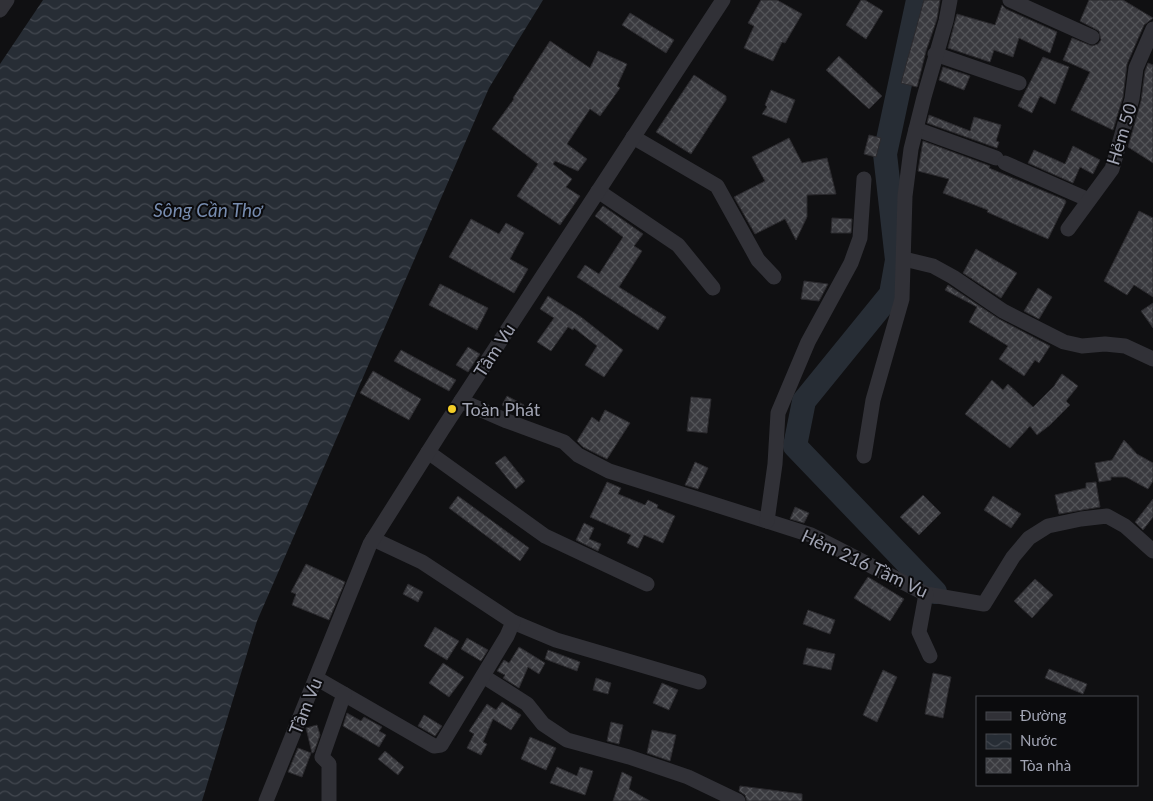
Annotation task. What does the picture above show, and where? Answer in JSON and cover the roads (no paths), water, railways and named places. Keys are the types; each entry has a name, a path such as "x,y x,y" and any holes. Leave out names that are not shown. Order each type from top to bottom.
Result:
{"street":[{"path":"0,10 7,0"},
{"name":"Tầm Vu","path":"266,801 372,540 723,0"},
{"path":"864,456 873,400 902,299 905,196 911,149 950,0"},
{"path":"1010,0 1092,37"},
{"name":"Hẻm 50","path":"1068,229 1112,169 1132,98 1136,68 1153,29"},
{"path":"935,54 1019,83"},
{"path":"916,129 1001,160 1089,200"},
{"path":"633,137 717,186 758,260 774,277"},
{"path":"767,521 775,464 778,413 808,342 851,263 860,238 864,179"},
{"path":"598,191 678,245 713,288"},
{"path":"904,259 933,266 953,277 1003,311 1064,342 1082,346 1106,344 1125,346 1153,359"},
{"name":"Hẻm 216 Tầm Vu","path":"461,401 507,422 564,442 578,455 608,471 811,535 926,594 984,604 1014,557 1030,538 1048,526 1081,518 1107,516 1125,526 1153,551"},
{"path":"428,452 545,536 646,584"},
{"path":"372,540 422,562 513,622 556,640 699,682"},
{"path":"926,594 919,632 930,656"},
{"path":"316,678 434,746 441,745 513,622"},
{"path":"482,676 527,704 543,724 567,740 629,757 688,777 738,801"},
{"path":"330,801 329,764 322,757 344,694"}],"water":[{"name":"Sông Cần Thơ","path":"43,0 543,0 489,88 257,621 202,801 0,801 0,64"}],"waterway":[{"path":"918,0 885,154 897,260 891,294 804,401 795,446 935,592"}],"place":[{"name":"Toàn Phát","path":"452,409"}]}
